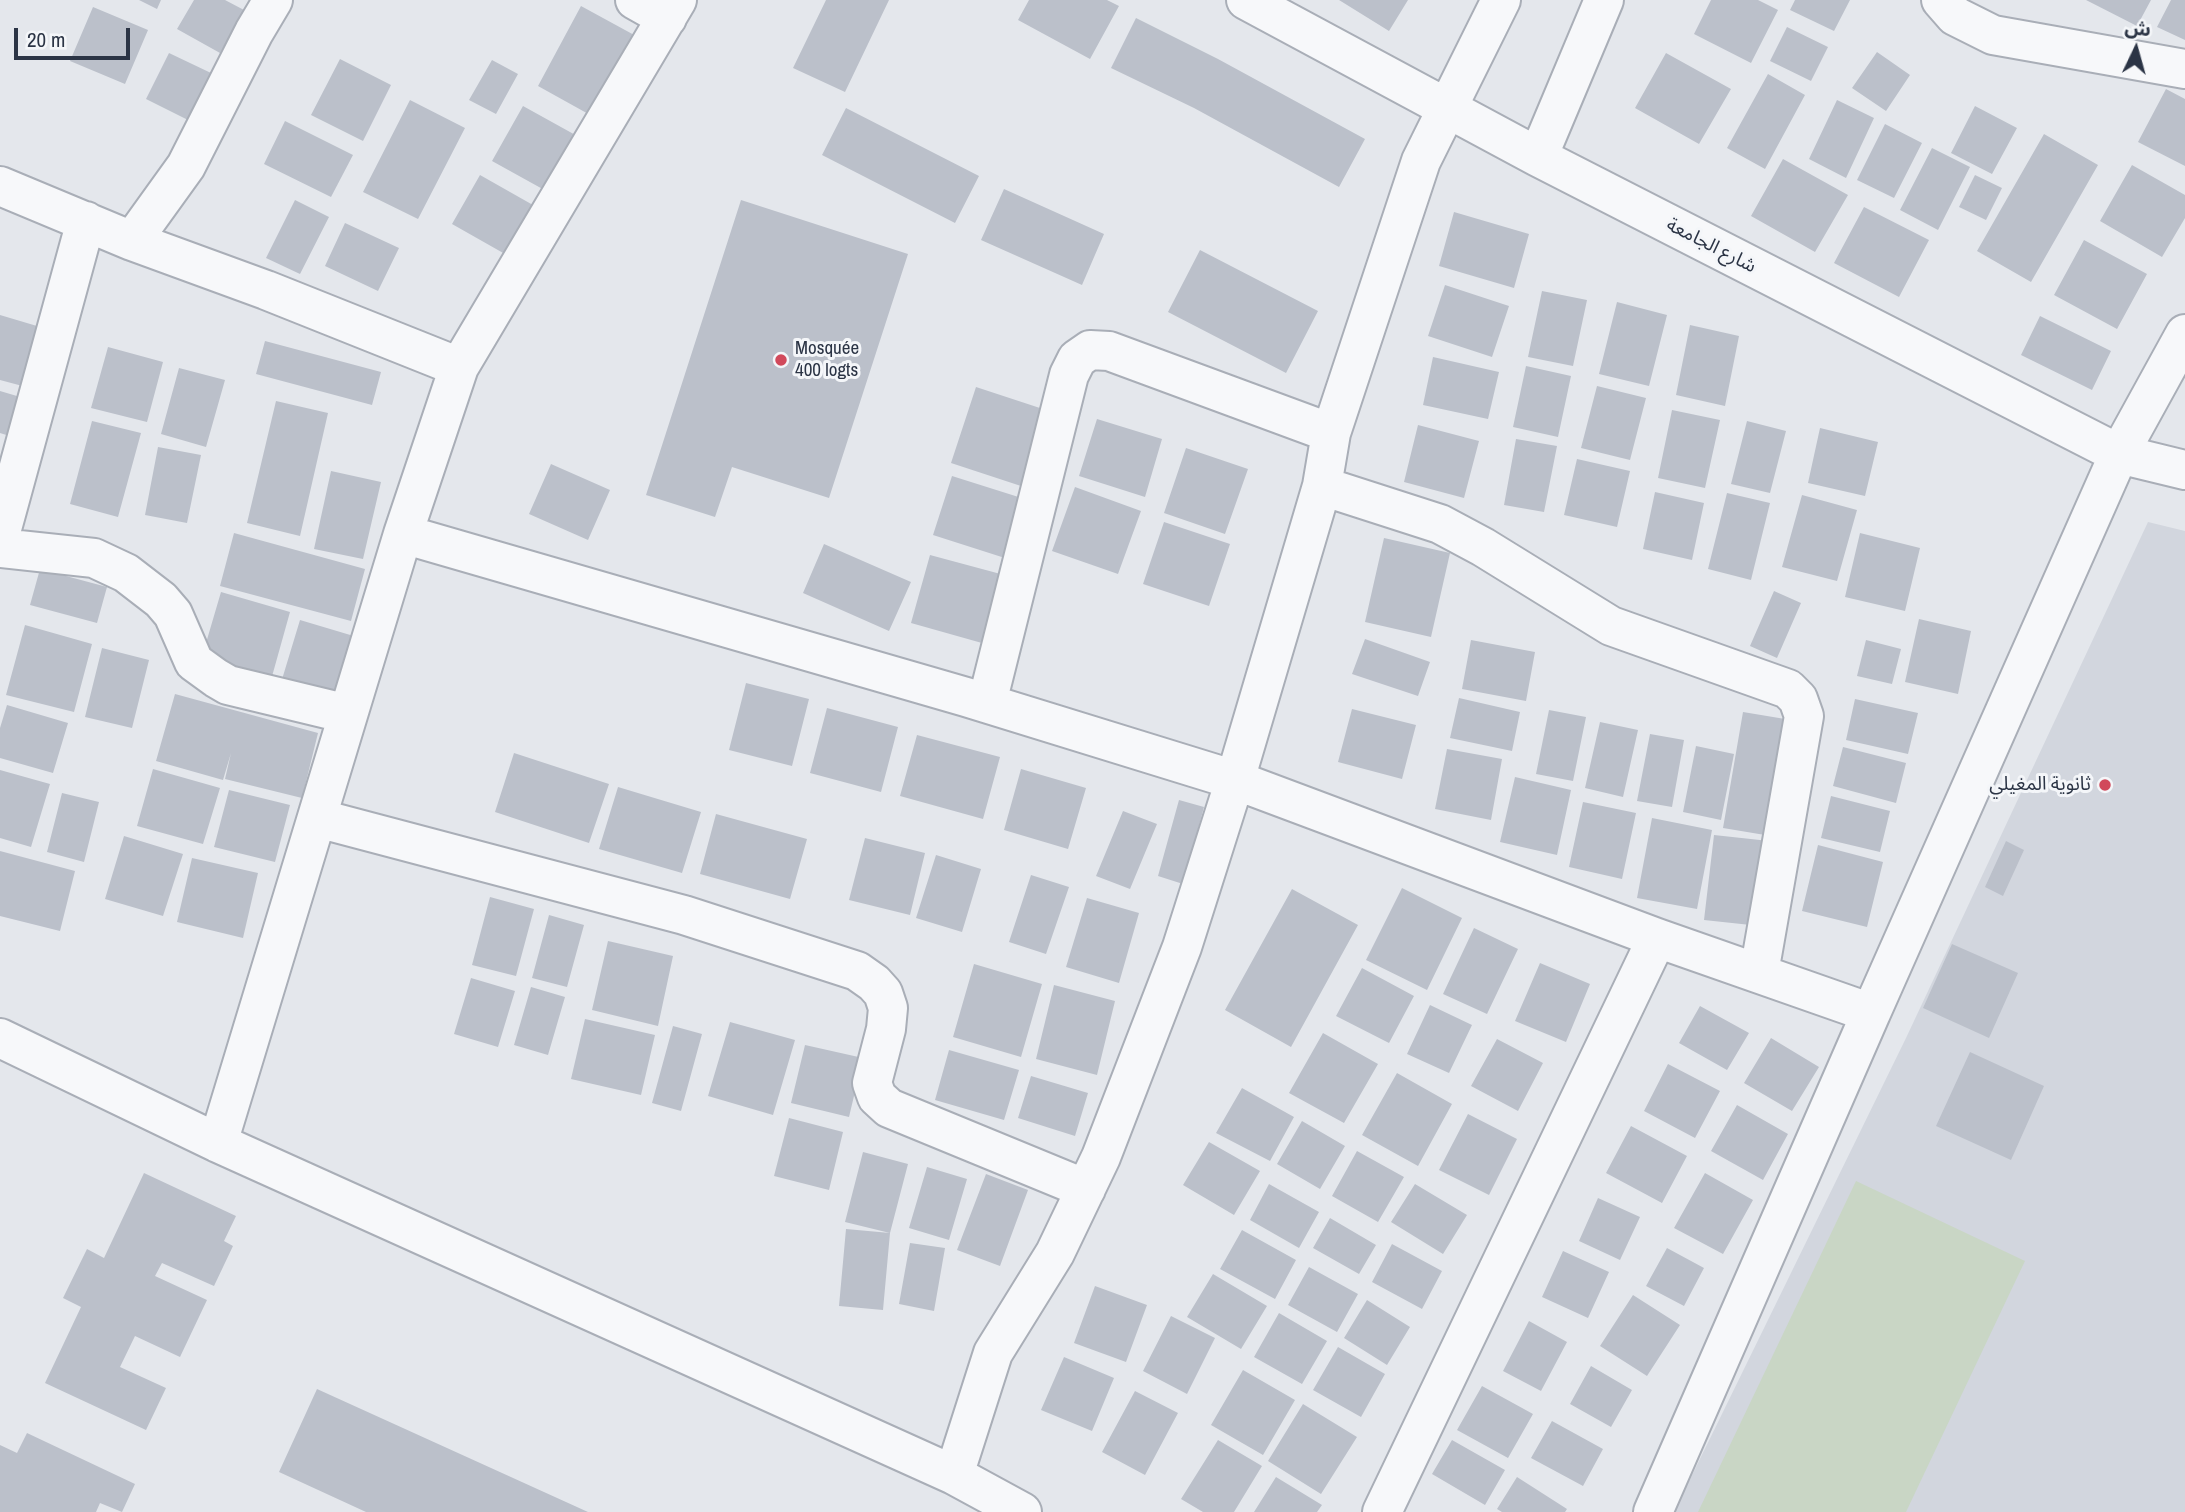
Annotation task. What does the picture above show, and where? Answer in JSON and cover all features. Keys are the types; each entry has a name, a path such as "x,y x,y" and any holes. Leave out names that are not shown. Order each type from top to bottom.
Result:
{"street":[{"path":"132,241 186,166 273,0"},
{"name":"شارع الجامعة","path":"1246,0 1538,157 2119,454 2185,470"},
{"path":"954,1475 993,1353 1055,1254 1101,1157 1182,947 1235,780 1322,486 1331,433 1421,161 1501,0"},
{"path":"1538,157 1604,0"},
{"path":"1941,0 1955,16 1993,35 2185,69"},
{"path":"218,1143 403,534 459,367 660,6"},
{"path":"0,186 132,241 266,290 459,367"},
{"path":"0,536 86,221"},
{"path":"1653,1512 2119,454 2185,334"},
{"path":"986,703 1069,375 1077,359 1090,350 1109,351 1331,433"},
{"path":"1322,486 1440,524 1483,547 1611,626 1788,689 1798,698 1804,716 1759,973"},
{"path":"403,534 986,703 1235,780 1657,938 1871,1013"},
{"path":"0,548 94,558 126,573 161,600 173,614 194,662 216,678 228,685 348,714"},
{"path":"317,817 684,915 858,971 883,993 888,1008 886,1029 872,1083 877,1097 889,1108 905,1116 1086,1189"},
{"path":"1382,1512 1657,938"},
{"path":"4,1050 218,1143 954,1475 1021,1512"}],"shaded area":[{"name":"ثانوية المغيلي","path":"2148,522 2185,531 2185,1512 1674,1512 1906,1038"}],"green space":[{"path":"1856,1181 2025,1261 1906,1512 1698,1512"}],"building":[{"path":"139,0 161,0 157,9"},
{"path":"194,0 225,0 244,10 220,53 177,29"},
{"path":"826,0 889,0 845,92 793,68"},
{"path":"1029,0 1107,0 1119,6 1090,59 1018,20"},
{"path":"1339,0 1408,0 1389,31"},
{"path":"1711,0 1758,0 1778,10 1751,63 1694,34"},
{"path":"1795,0 1850,0 1834,31 1790,10"},
{"path":"2086,0 2151,0 2137,26"},
{"path":"2171,0 2185,0 2185,40 2157,27"},
{"path":"581,6 636,36 592,116 538,86"},
{"path":"93,7 148,30 125,84 70,61"},
{"path":"1136,18 1365,139 1339,187 1194,108 1111,68"},
{"path":"1787,27 1828,47 1811,81 1770,61"},
{"path":"1877,52 1910,75 1886,111 1852,88"},
{"path":"169,53 211,73 188,120 146,99"},
{"path":"1666,53 1731,89 1699,144 1635,108"},
{"path":"340,59 391,85 363,141 311,115"},
{"path":"492,60 518,74 496,114 469,100"},
{"path":"1768,74 1805,95 1765,169 1727,148"},
{"path":"2166,89 2185,99 2185,166 2138,142"},
{"path":"410,100 465,128 418,219 363,192"},
{"path":"1837,100 1874,118 1846,178 1809,159"},
{"path":"523,106 579,137 548,192 492,161"},
{"path":"1975,106 2017,128 1992,174 1951,153"},
{"path":"846,108 979,176 955,223 822,155"},
{"path":"285,121 353,155 331,197 264,164"},
{"path":"1885,124 1922,143 1894,198 1857,180"},
{"path":"2044,134 2098,165 2031,282 1977,251"},
{"path":"1932,148 1970,167 1938,230 1900,210"},
{"path":"1783,159 1848,195 1815,252 1751,216"},
{"path":"2132,165 2185,195 2185,218 2162,257 2100,221"},
{"path":"480,175 540,209 512,258 452,224"},
{"path":"1975,175 2002,188 1986,220 1959,207"},
{"path":"1004,189 1104,234 1082,285 981,240"},
{"path":"295,200 329,217 300,274 266,258"},
{"name":"Mosquée 400 logts","path":"741,200 908,254 829,498 732,467 715,517 646,495"},
{"path":"1864,207 1929,240 1899,297 1834,263"},
{"path":"1454,212 1529,234 1514,288 1439,266"},
{"path":"345,223 399,248 378,291 325,266"},
{"path":"2084,240 2147,274 2117,329 2054,295"},
{"path":"1200,250 1318,311 1286,373 1168,312"},
{"path":"1445,285 1509,306 1492,357 1428,336"},
{"path":"1542,291 1587,300 1573,366 1528,357"},
{"path":"1617,302 1667,315 1649,386 1599,374"},
{"path":"0,315 47,329 30,388 0,380"},
{"path":"2040,316 2111,351 2092,390 2021,355"},
{"path":"1690,325 1739,336 1725,406 1676,395"},
{"path":"265,341 381,372 372,405 256,374"},
{"path":"108,347 163,362 147,422 91,408"},
{"path":"1433,357 1499,372 1488,419 1423,405"},
{"path":"1526,366 1571,376 1558,437 1513,427"},
{"path":"179,368 225,380 206,447 161,434"},
{"path":"1597,386 1646,398 1630,460 1581,448"},
{"path":"976,387 1046,410 1021,486 951,463"},
{"path":"0,391 27,399 16,438 0,433"},
{"path":"276,401 328,413 300,536 247,523"},
{"path":"1672,410 1720,420 1705,488 1658,478"},
{"path":"1097,419 1162,439 1145,497 1079,476"},
{"path":"92,421 141,433 118,517 70,504"},
{"path":"1747,421 1786,431 1770,493 1731,484"},
{"path":"1418,425 1479,441 1464,498 1404,482"},
{"path":"1820,428 1878,442 1865,496 1808,483"},
{"path":"1516,439 1557,446 1544,512 1504,505"},
{"path":"158,447 201,455 187,523 145,515"},
{"path":"1186,448 1248,469 1225,534 1164,513"},
{"path":"1577,459 1630,471 1617,527 1564,515"},
{"path":"551,464 610,490 588,540 529,514"},
{"path":"331,471 381,482 363,559 314,549"},
{"path":"952,476 1028,500 1008,559 933,535"},
{"path":"1075,487 1141,511 1118,574 1052,551"},
{"path":"1655,492 1704,503 1692,560 1643,549"},
{"path":"1727,493 1770,503 1751,580 1708,569"},
{"path":"1802,495 1857,510 1837,581 1782,567"},
{"path":"1164,522 1230,544 1209,606 1143,584"},
{"path":"234,533 365,569 351,621 220,586"},
{"path":"1860,533 1920,548 1905,611 1845,597"},
{"path":"1384,538 1450,553 1431,637 1365,622"},
{"path":"824,544 911,582 889,631 803,593"},
{"path":"930,555 1008,576 989,645 911,623"},
{"path":"40,569 107,587 97,623 30,605"},
{"path":"1774,591 1801,603 1777,658 1750,646"},
{"path":"221,592 290,612 271,680 201,660"},
{"path":"1919,619 1971,631 1958,694 1905,682"},
{"path":"300,620 357,637 337,704 280,686"},
{"path":"25,625 92,644 74,712 6,695"},
{"path":"1365,639 1430,662 1418,696 1352,674"},
{"path":"1471,640 1535,652 1526,701 1462,689"},
{"path":"1866,640 1901,649 1892,684 1857,676"},
{"path":"102,648 149,660 132,728 85,717"},
{"path":"746,683 809,699 792,766 729,750"},
{"path":"175,694 318,733 302,798 225,779 231,753 223,780 156,761"},
{"path":"1459,698 1520,712 1512,751 1450,738"},
{"path":"1855,699 1918,713 1908,754 1846,740"},
{"path":"7,705 68,723 53,773 0,758 0,728"},
{"path":"827,708 898,727 881,792 810,773"},
{"path":"1352,709 1416,725 1402,779 1338,762"},
{"path":"1549,710 1586,717 1573,781 1536,774"},
{"path":"1743,712 1791,720 1771,836 1723,828"},
{"path":"1600,722 1638,730 1623,797 1585,788"},
{"path":"1650,734 1684,740 1672,807 1637,801"},
{"path":"917,735 1000,757 983,819 900,796"},
{"path":"1696,746 1734,754 1721,820 1683,812"},
{"path":"1843,747 1906,763 1896,803 1833,786"},
{"path":"1447,749 1502,759 1491,820 1435,809"},
{"path":"514,753 609,784 589,843 495,812"},
{"path":"153,769 220,788 203,844 137,826"},
{"path":"1021,769 1086,788 1068,849 1004,830"},
{"path":"0,770 50,784 31,847 0,838"},
{"path":"1515,777 1571,790 1557,855 1500,842"},
{"path":"618,787 701,812 682,873 599,849"},
{"path":"229,790 290,805 275,862 214,847"},
{"path":"62,793 99,802 84,862 47,852"},
{"path":"1831,796 1890,811 1880,852 1821,838"},
{"path":"1179,800 1204,807 1183,884 1158,876"},
{"path":"1583,802 1636,813 1622,879 1569,867"},
{"path":"1123,811 1157,824 1130,889 1096,876"},
{"path":"716,814 807,839 790,899 700,874"},
{"path":"1652,818 1712,830 1697,909 1637,898"},
{"path":"1714,835 1769,841 1760,926 1704,920"},
{"path":"124,836 183,854 163,916 105,899"},
{"path":"865,838 925,853 910,915 849,900"},
{"path":"2006,841 2024,850 2003,896 1985,887"},
{"path":"1818,845 1883,862 1867,927 1802,911"},
{"path":"0,851 75,871 60,931 0,916"},
{"path":"936,855 981,869 962,932 916,918"},
{"path":"192,858 258,873 243,938 177,922"},
{"path":"1031,875 1069,887 1046,954 1009,942"},
{"path":"1402,888 1462,918 1427,990 1366,960"},
{"path":"1292,889 1358,925 1291,1047 1225,1010"},
{"path":"490,897 534,909 516,976 472,965"},
{"path":"1087,898 1139,913 1119,983 1066,967"},
{"path":"549,915 584,925 567,987 532,978"},
{"path":"1474,928 1518,949 1487,1014 1443,994"},
{"path":"608,941 673,956 658,1026 592,1010"},
{"path":"1952,944 2018,973 1989,1038 1923,1008"},
{"path":"1540,963 1590,984 1566,1042 1515,1021"},
{"path":"974,964 1042,984 1021,1057 953,1037"},
{"path":"1362,968 1414,996 1389,1043 1336,1016"},
{"path":"471,978 515,991 498,1047 454,1034"},
{"path":"1054,985 1115,1001 1097,1075 1036,1059"},
{"path":"531,987 565,997 548,1055 514,1045"},
{"path":"1430,1005 1472,1025 1449,1073 1407,1054"},
{"path":"1700,1006 1749,1033 1727,1070 1679,1043"},
{"path":"585,1019 655,1035 641,1095 571,1079"},
{"path":"730,1022 795,1040 773,1115 708,1096"},
{"path":"673,1026 702,1034 681,1111 652,1103"},
{"path":"1323,1033 1378,1064 1344,1123 1289,1093"},
{"path":"1771,1038 1819,1067 1792,1111 1744,1083"},
{"path":"1497,1039 1543,1063 1518,1111 1471,1086"},
{"path":"805,1045 863,1058 849,1117 791,1103"},
{"path":"949,1050 1019,1070 1004,1120 935,1100"},
{"path":"1970,1052 2044,1086 2011,1160 1936,1126"},
{"path":"1668,1064 1720,1091 1695,1138 1644,1111"},
{"path":"1397,1073 1452,1104 1418,1166 1362,1135"},
{"path":"1031,1076 1088,1093 1075,1136 1018,1118"},
{"path":"1242,1088 1294,1117 1270,1161 1216,1133"},
{"path":"1737,1105 1788,1134 1763,1180 1711,1151"},
{"path":"1468,1114 1517,1139 1489,1195 1439,1170"},
{"path":"789,1118 843,1132 829,1190 774,1176"},
{"path":"1302,1121 1345,1146 1320,1189 1277,1164"},
{"path":"1631,1126 1687,1156 1662,1203 1606,1173"},
{"path":"1209,1142 1260,1171 1234,1215 1183,1185"},
{"path":"1357,1151 1404,1177 1378,1222 1332,1196"},
{"path":"863,1152 908,1164 890,1233 845,1222"},
{"path":"927,1167 967,1179 949,1240 909,1228"},
{"path":"144,1173 236,1216 224,1241 233,1246 214,1286 162,1263 155,1276 207,1300 180,1357 135,1336 120,1367 166,1388 146,1430 45,1383 81,1307 63,1298 87,1249 104,1258"},
{"path":"1705,1173 1753,1200 1723,1254 1674,1228"},
{"path":"986,1174 1028,1190 1000,1266 957,1250"},
{"path":"1269,1184 1319,1212 1299,1248 1250,1220"},
{"path":"1415,1184 1467,1215 1443,1254 1391,1222"},
{"path":"1598,1198 1640,1217 1620,1260 1579,1241"},
{"path":"1330,1218 1376,1245 1359,1274 1313,1248"},
{"path":"846,1229 890,1233 883,1310 839,1306"},
{"path":"1242,1230 1296,1260 1275,1299 1220,1269"},
{"path":"910,1243 945,1248 934,1311 899,1304"},
{"path":"1392,1244 1442,1271 1422,1309 1372,1282"},
{"path":"1667,1248 1704,1268 1684,1306 1646,1286"},
{"path":"1563,1251 1609,1272 1588,1318 1542,1297"},
{"path":"1309,1267 1358,1294 1337,1332 1288,1305"},
{"path":"1213,1274 1267,1306 1241,1349 1187,1317"},
{"path":"1095,1286 1147,1305 1126,1362 1074,1343"},
{"path":"1633,1295 1680,1325 1647,1376 1600,1346"},
{"path":"1367,1300 1410,1327 1387,1365 1344,1338"},
{"path":"1279,1313 1327,1341 1302,1384 1254,1357"},
{"path":"1171,1316 1215,1338 1187,1394 1143,1371"},
{"path":"1529,1321 1567,1342 1541,1391 1503,1371"},
{"path":"1338,1347 1385,1374 1361,1417 1313,1390"},
{"path":"1064,1357 1114,1378 1092,1431 1041,1410"},
{"path":"1591,1366 1632,1390 1611,1427 1570,1404"},
{"path":"1243,1370 1295,1400 1263,1455 1211,1425"},
{"path":"1482,1386 1533,1414 1508,1458 1457,1430"},
{"path":"317,1389 588,1512 366,1512 279,1472"},
{"path":"1135,1391 1178,1413 1145,1475 1102,1452"},
{"path":"1303,1404 1357,1437 1321,1494 1268,1461"},
{"path":"1552,1421 1603,1449 1583,1486 1531,1458"},
{"path":"27,1433 135,1484 122,1512 100,1503 96,1512 0,1512 0,1445 17,1453"},
{"path":"1218,1440 1262,1466 1234,1512 1203,1512 1181,1499"},
{"path":"1452,1440 1505,1470 1485,1505 1432,1474"},
{"path":"1276,1477 1322,1505 1317,1512 1254,1512"},
{"path":"1517,1477 1567,1509 1565,1512 1502,1512 1497,1509"}],"place":[{"name":"Mosquée 400 logts","path":"781,360"},
{"name":"ثانوية المغيلي","path":"2105,785"}]}
